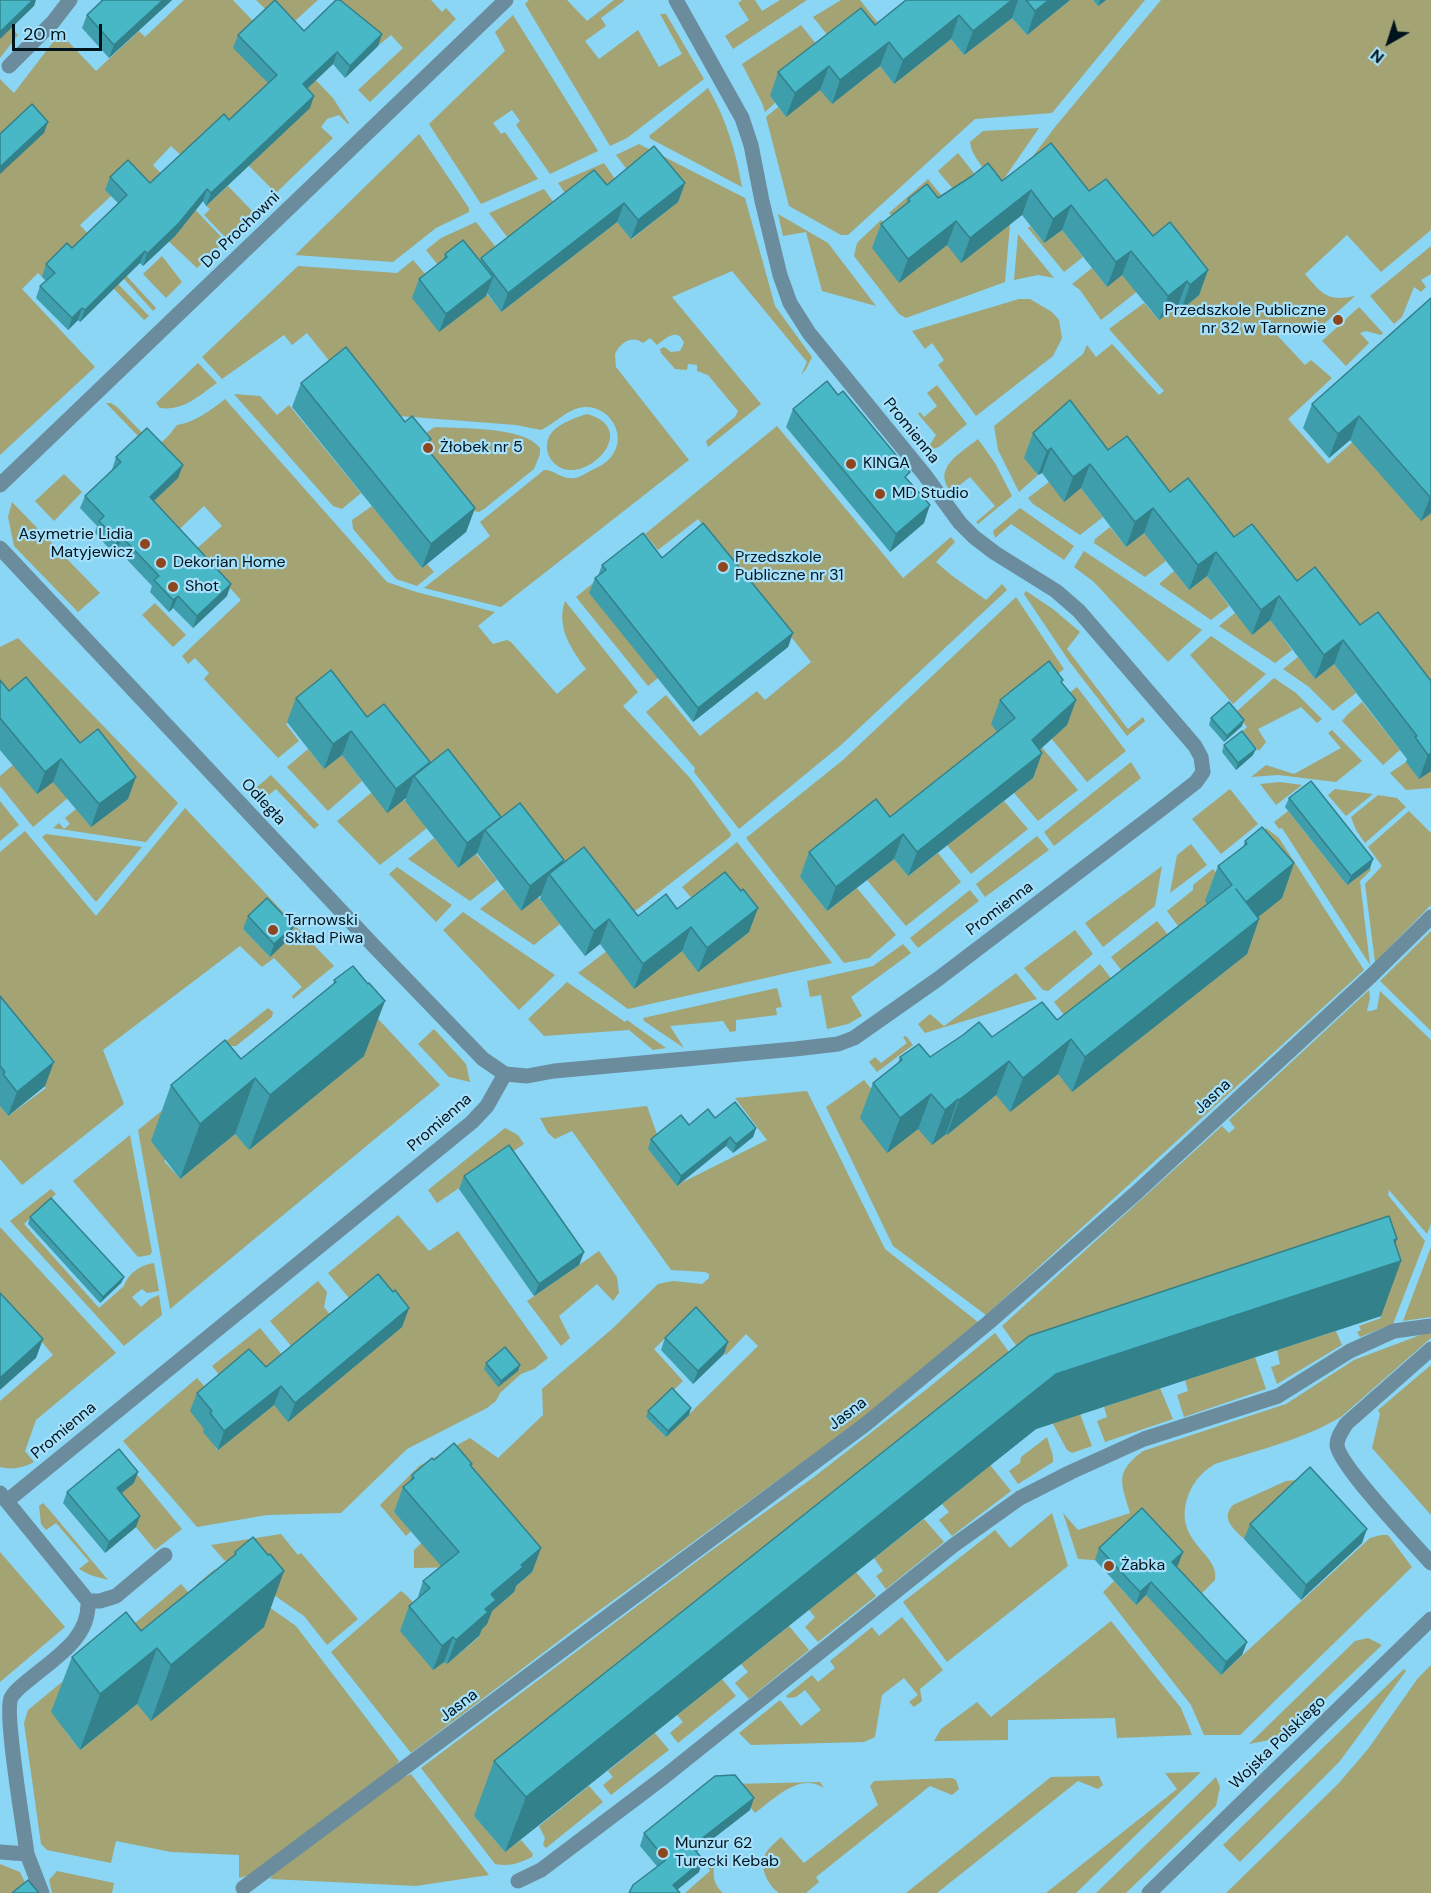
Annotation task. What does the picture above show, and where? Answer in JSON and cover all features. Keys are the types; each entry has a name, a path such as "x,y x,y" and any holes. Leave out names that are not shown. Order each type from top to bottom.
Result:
{"street":[{"path":"9,66 53,22 70,0"},
{"name":"Do Prochowni","path":"0,484 506,0"},
{"name":"Promienna","path":"88,1601 4,1497 472,1122 487,1106 505,1074 527,1076 554,1071 795,1049 838,1044 854,1038 938,979 1164,807 1196,782 1203,772 1202,757 1195,746 1079,611 1056,591 995,553 960,523 809,333 790,303 780,274 751,145 742,118 676,0"},
{"name":"Odległa","path":"0,548 373,945 483,1059 505,1074"},
{"name":"Jasna","path":"243,1888 874,1417 988,1323 1136,1193 1371,976 1431,917"},
{"path":"518,1881 541,1870 664,1777 954,1545 1020,1498 1144,1439 1278,1396 1350,1351 1394,1331 1431,1326"},
{"path":"1431,1349 1347,1424 1339,1435 1337,1445 1339,1453 1351,1471 1431,1563"},
{"path":"42,1893 27,1854 10,1725 10,1700 17,1690 71,1645 84,1627 89,1614 88,1601 100,1601 116,1596 165,1555"},
{"name":"Wojska Polskiego","path":"1149,1893 1431,1619"},
{"path":"0,1852 27,1854"}],"green space":[{"path":"184,0 233,0 253,21 251,23 276,39 333,98 349,123 339,115 327,119 321,127 333,138 276,193 249,166 252,162 185,159 171,146 153,165 225,241 197,268 164,237 106,190 111,196 80,225 156,308 153,311 96,248 90,255 149,316 144,320 85,259 63,255 42,277 38,273 22,289 95,367 0,455 0,79 14,93 60,33 96,71 139,31 145,37"},
{"path":"256,0 318,0 286,29"},
{"path":"335,0 431,0 442,12 446,8 456,19 370,102 358,90 403,48 391,35 379,45"},
{"path":"529,0 567,0 587,21 614,0 625,0 601,18 606,26 585,41 599,59 638,30 659,67 682,54 660,14 666,14 704,79 627,138 610,146 525,4"},
{"path":"742,0 755,0 762,11 780,0 807,0 733,49 725,36 749,20 738,3"},
{"path":"841,0 860,0 886,33 833,42 813,17"},
{"path":"1070,0 1093,0 1098,6 1106,0 1145,0 1052,113 975,119 848,235 841,235 789,206 766,117 778,107 786,117 785,83 770,96 775,103 765,112 742,64 801,25 824,54 832,104 880,66 894,84 951,39 964,55 1012,18 1027,35"},
{"path":"1161,0 1431,0 1431,230 1381,272 1347,235 1305,274 1326,295 1338,298 1355,296 1314,333 1308,327 1300,335 1287,322 1275,333 1305,365 1311,360 1332,378 1288,419 1328,464 1372,425 1431,513 1431,717 1244,549 1025,458 1038,475 1019,492 998,450 994,426 1083,354 1087,345 1096,357 1112,344 1159,395 1164,391 1109,329 1144,303 1159,320 1178,305 1181,309 1199,295 1005,193 1055,127"},
{"path":"0,15 18,35 0,58"},
{"path":"513,15 598,151 550,174 516,125 520,121 512,110 493,123 501,134 505,132 538,179 481,204 429,124 505,51 495,32"},
{"path":"708,88 730,136 742,187 649,136"},
{"path":"1039,128 999,186 977,160 971,148 970,142 983,131"},
{"path":"419,134 469,208 469,212 436,228 393,262 295,255"},
{"path":"639,144 745,198 775,306 812,357 801,375 807,362 732,271 672,297 761,404 708,447 706,441 735,417 738,411 708,375 697,371 697,365 688,364 687,370 675,369 661,353 660,349 664,347 671,352 680,351 684,343 679,336 672,335 657,345 650,338 643,343 635,340 627,341 615,354 616,367 689,460 501,607 424,588 490,536 480,522 544,470 566,478 575,478 607,461 616,449 618,441 614,424 609,418 595,408 580,408 568,412 541,430 516,425 399,416 331,363 307,333 292,345 284,335 222,379 202,357 298,266 397,273 413,260 432,282 439,332 487,294 501,312 617,222 632,239 679,201 665,183 632,176 616,155"},
{"path":"958,153 999,205 963,201 938,171"},
{"path":"604,163 621,188 569,199 558,183"},
{"path":"928,179 955,212 899,224 889,213"},
{"path":"228,186 254,213 227,239 204,215 210,209 206,206"},
{"path":"544,189 559,210 514,246 489,213"},
{"path":"778,214 828,243 876,306 822,291 806,232 783,236"},
{"path":"881,220 892,232 947,245 1010,224 1005,282 906,318 899,314 854,256 857,243"},
{"path":"476,222 502,255 472,278 442,270 426,250 441,238"},
{"path":"1030,226 1044,243 1062,230 1083,257 1064,272 1028,228"},
{"path":"1018,234 1054,278 1038,275 1014,280"},
{"path":"1431,246 1431,274 1421,280 1426,287 1421,292 1414,287 1402,317 1394,324 1370,296"},
{"path":"162,256 182,282 166,298 143,274"},
{"path":"1092,268 1107,287 1124,273 1139,290 1101,320 1080,290 1072,284"},
{"path":"1019,299 1030,299 1052,312 1059,320 1062,338 1053,356 976,416 938,365 944,360 932,343 925,349 912,331"},
{"path":"1359,307 1383,333 1381,335 1366,331 1360,333 1369,343 1346,366 1322,341"},
{"path":"198,363 217,383 184,405 160,408 156,403"},
{"path":"937,385 967,424 939,447 926,451 936,435 918,414 920,412 924,417 937,406 927,393"},
{"path":"234,394 260,396 277,415 289,405 361,493 342,509 333,506"},
{"path":"225,399 387,582 416,592 495,612 478,626 493,644 507,640 511,642 557,694 586,669 566,637 562,620 565,601 638,692 623,706 690,778 731,834 730,837 617,925 305,708 286,724 299,741 278,758 204,679 209,673 195,658 188,664 182,656 241,600 213,570 184,560 222,526 204,506 171,537 148,506 178,477 106,403 117,407 153,444 157,444 164,440 177,425 197,418"},
{"path":"587,414 602,421 609,430 610,441 605,451 585,467 573,470 561,468 552,461 547,450 550,435 562,425"},
{"path":"777,426 903,578 951,537 955,542 936,562 986,600 1002,584 1007,590 841,745 739,829 694,772 695,768 646,712 666,695 700,736 757,691 765,700 811,662 698,519 658,550 645,534"},
{"path":"435,427 506,432 532,441 540,448 540,454 534,469 484,509 479,512 474,511 424,451 425,436"},
{"path":"978,439 995,463 1012,496 978,524 976,522 995,506 970,477 951,492 944,476 951,462"},
{"path":"64,474 82,492 54,521 35,501"},
{"path":"1049,482 1081,488 1103,517 1080,535 1033,504 1028,498"},
{"path":"12,502 100,593 78,612 14,546 8,517"},
{"path":"372,506 422,568 427,564 434,572 417,586 396,579 353,529 352,520"},
{"path":"1020,508 1074,546 1064,560 1011,524 995,538 993,531"},
{"path":"1110,527 1126,547 1144,533 1166,561 1145,577 1094,543 1095,539"},
{"path":"1084,551 1202,630 1168,662 1094,582 1074,567"},
{"path":"1174,571 1189,590 1207,576 1229,606 1211,620 1159,584"},
{"path":"597,580 590,593 658,678 648,686 576,597"},
{"path":"1026,591 1053,609 1080,632 1067,649 1128,729 1143,717 1145,721 1127,736 1069,661 1024,594"},
{"path":"1016,597 1064,669 1046,683 1059,701 1077,687 1126,751 1087,782 1051,738 1006,742 800,877 827,911 857,888 896,935 869,958 844,963 746,838 843,760"},
{"path":"155,603 186,635 173,647 142,615"},
{"path":"1235,613 1270,620 1292,650 1275,663 1219,626"},
{"path":"1211,636 1266,674 1233,704 1190,655"},
{"path":"18,638 178,803 146,842 53,828 59,823 64,829 70,824 65,818 76,809 91,826 128,799 0,712 0,647"},
{"path":"1298,657 1315,679 1334,664 1356,693 1333,711 1309,687 1283,669"},
{"path":"1274,678 1296,693 1322,719 1317,723 1301,707 1258,729 1266,742 1259,751 1243,731 1247,727 1235,713"},
{"path":"1362,702 1400,750 1383,765 1342,721"},
{"path":"1332,730 1362,761 1336,782 1278,775 1251,777 1266,765 1294,774 1341,748 1328,733"},
{"path":"1039,744 1078,790 1038,821 1014,793 1033,778"},
{"path":"308,749 324,769 342,755 362,781 328,811 287,767"},
{"path":"1131,762 1141,778 1054,846 1044,832"},
{"path":"1406,762 1431,771 1431,788 1406,790 1390,773"},
{"path":"13,765 55,780 69,797 33,827 0,786 0,776"},
{"path":"271,775 319,825 314,829 276,789 259,803 250,793"},
{"path":"1280,782 1302,785 1276,805 1260,784"},
{"path":"1230,789 1258,824 1221,854 1192,819"},
{"path":"1335,789 1373,794 1346,816 1328,795"},
{"path":"371,793 404,800 427,828 380,865 337,821"},
{"path":"1378,795 1397,798 1406,807 1365,843 1351,817"},
{"path":"0,801 19,825 0,841"},
{"path":"1004,801 1028,829 971,874 947,845"},
{"path":"185,808 284,913 274,923 243,929 270,957 279,929 290,920 334,966 293,999 292,996 302,987 274,958 262,967 240,946 103,1050 124,1104 22,1185 0,1159 0,1106 8,1116 46,1088 0,1032 0,852 25,831 96,916"},
{"path":"1288,811 1347,885 1370,868 1371,870 1360,881 1370,965 1282,828 1279,829 1274,822"},
{"path":"1409,811 1431,833 1431,905 1375,962 1365,884 1382,866 1368,847"},
{"path":"1266,828 1279,838 1364,970 986,1315 893,1246 826,1107 864,1080 881,1101 933,1118 947,1135 996,1095 1058,1074 1073,1091 1246,954 1224,863"},
{"path":"46,834 142,847 96,902 42,837"},
{"path":"1037,836 1049,850 985,897 976,884"},
{"path":"434,838 458,868 476,854 497,880 470,901 408,859"},
{"path":"737,842 832,963 628,1009 578,973 608,950 701,909 682,887"},
{"path":"1191,844 1207,865 1170,893 1177,855"},
{"path":"938,853 961,882 906,926 867,880 894,859 908,876"},
{"path":"1162,866 1155,906 1103,947 1085,923"},
{"path":"397,867 452,905 436,922 389,874"},
{"path":"1213,869 1226,885 1219,919 1190,942 1167,911 1193,890 1193,885"},
{"path":"504,889 521,911 538,897 560,924 534,945 480,909"},
{"path":"970,890 979,901 918,948 910,938"},
{"path":"463,912 555,975 519,1010 443,930"},
{"path":"1157,921 1180,950 1134,986 1111,957"},
{"path":"1075,930 1093,954 1048,991 1043,990 1024,968"},
{"path":"1431,931 1431,1031 1380,981"},
{"path":"903,944 911,953 851,997 862,1016 848,1024 827,1029 821,995 810,997 807,981 873,966"},
{"path":"1100,964 1123,994 1076,1030 1054,1002"},
{"path":"1016,973 1037,999 925,1033 918,1024 930,1014 944,1026"},
{"path":"567,982 666,1048 653,1050 629,1030 544,1036 528,1019"},
{"path":"777,988 782,1007 776,1008 777,1015 736,1020 736,1031 730,1032 723,1021 670,1026 684,1048 644,1021 643,1018"},
{"path":"1369,990 1367,1011 1377,1009 1380,991 1431,1040 1431,1224 1427,1234 1389,1190 1388,1195 1425,1241 1393,1324 1360,1337 1357,1332 1361,1330 1359,1326 1381,1318 1374,1296 1018,1348 1002,1326 1222,1126 1229,1133 1235,1128 1229,1120"},
{"path":"352,991 440,1085 170,1309 138,1130 164,1109 166,1159 164,1161 180,1179 235,1134 250,1150"},
{"path":"268,1008 273,1012 272,1017 236,1046 225,1042"},
{"path":"434,1029 466,1064 470,1082 449,1077 418,1044"},
{"path":"906,1036 913,1045 877,1072 869,1062 875,1057 881,1063 907,1043 903,1037"},
{"path":"807,1091 885,1249 978,1322 881,1405 589,1618 411,1753 331,1652 401,1591 416,1606 435,1647 447,1664 479,1637 480,1616 494,1609 532,1572 394,1512 411,1531 406,1536 380,1505 419,1466 470,1438 498,1458 543,1415 542,1389 612,1329 658,1284 673,1281 702,1284 709,1278 709,1274 705,1272 671,1270 572,1131 555,1139 548,1133 540,1118 647,1106 659,1140 648,1149 677,1185 767,1140 735,1098","holes":["688,1316 726,1355 746,1334 758,1346 666,1437 646,1417 683,1381 654,1349"]},
{"path":"505,1128 518,1135 524,1144 437,1203 428,1190"},
{"path":"130,1135 152,1252 150,1255 138,1257 73,1181"},
{"path":"51,1189 56,1194 24,1224 99,1308 124,1286 136,1270 154,1263 159,1291 147,1293 142,1289 132,1297 141,1307 159,1295 162,1315 124,1346 10,1221"},
{"path":"398,1215 429,1251 458,1231 548,1358 534,1369 521,1374 487,1408 407,1449 341,1513 267,1515 197,1527 123,1441 197,1378 212,1395 205,1429 217,1450 274,1405 354,1304 328,1273"},
{"path":"0,1227 116,1353 36,1420 25,1451 34,1462 13,1468 0,1467 0,1401 53,1355 0,1293"},
{"path":"1431,1247 1431,1317 1403,1321"},
{"path":"599,1251 617,1277 619,1293 613,1301 597,1284 559,1316 570,1338 561,1346 527,1301"},
{"path":"318,1281 327,1292 324,1307 336,1322 298,1354 270,1321"},
{"path":"260,1328 288,1362 225,1382 212,1366"},
{"path":"1336,1331 1342,1345 1277,1384 1271,1367 1280,1364 1277,1350"},
{"path":"1431,1331 1431,1338 1342,1416 1313,1431 1215,1464 1203,1472 1192,1487 1185,1508 1185,1522 1196,1544 1211,1561 1215,1570 1215,1580 1193,1602 1221,1675 1370,1538 1388,1535 1412,1567 1240,1735 1204,1735 1191,1705 1103,1592 1114,1581 1136,1605 1178,1565 1078,1559 1063,1513 1078,1530 1130,1513 1122,1479 1127,1466 1143,1451 1286,1404 1354,1360"},
{"path":"995,1333 1009,1352 474,1816 505,1852 521,1840 533,1854 532,1857 514,1864 495,1864 421,1768 708,1553 814,1477"},
{"path":"1255,1357 1266,1389 1184,1417 1177,1395 1188,1391 1185,1380"},
{"path":"1431,1365 1431,1515 1372,1448 1380,1414 1378,1410"},
{"path":"1160,1388 1173,1419 1105,1442 1097,1421 1107,1417 1104,1407"},
{"path":"1080,1414 1092,1446 1072,1453 1067,1450 1052,1422"},
{"path":"1047,1437 1053,1462 1018,1484 1009,1471 1020,1463 1021,1457"},
{"path":"121,1455 182,1529 155,1550 113,1500"},
{"path":"990,1465 1011,1491 952,1536 939,1520 949,1512 942,1504"},
{"path":"1286,1481 1304,1482 1244,1539 1230,1524 1228,1515 1233,1505"},
{"path":"43,1503 108,1580 79,1569 89,1561 56,1523 46,1530 41,1524 39,1506"},
{"path":"1052,1513 1068,1566 947,1662 903,1602 995,1530 1010,1548"},
{"path":"924,1519 944,1542 886,1589 876,1576 883,1571 874,1558"},
{"path":"432,1533 459,1567 414,1568 414,1550"},
{"path":"281,1534 298,1555 301,1553 358,1619 327,1645 304,1616 224,1560 211,1545"},
{"path":"0,1552 65,1627 0,1682"},
{"path":"215,1569 296,1626 399,1761 394,1768 250,1875 239,1878 239,1855 171,1852 116,1841 111,1863 47,1850 41,1844 24,1723 28,1710 62,1682 74,1697 66,1732 80,1750 137,1704 152,1720 215,1607 196,1585"},
{"path":"856,1572 876,1596 818,1642 805,1627 815,1617 809,1610"},
{"path":"181,1584 208,1615 160,1655 134,1624"},
{"path":"902,1617 943,1670 920,1689 922,1701 914,1707 909,1702 918,1695 904,1678 882,1695 875,1737 864,1742 751,1745 739,1733 780,1700 801,1726 821,1710 805,1690 796,1697 786,1696 812,1675 818,1682 835,1668 830,1661 872,1627 879,1636"},
{"path":"1111,1621 1181,1708 1192,1735 1117,1738 1115,1718 1008,1720 1008,1740 934,1741 941,1729 977,1702 991,1717"},
{"path":"789,1626 809,1650 749,1699 735,1683 748,1672 741,1664"},
{"path":"1368,1638 1382,1645 1292,1731 1284,1737 1249,1744 1355,1641"},
{"path":"1431,1665 1431,1893 1226,1893 1339,1783 1368,1749 1418,1678"},
{"path":"1404,1669 1406,1671 1340,1761 1240,1862 1223,1845"},
{"path":"722,1679 736,1696 678,1743 670,1733 683,1722 677,1715"},
{"path":"655,1733 669,1750 611,1795 603,1785 613,1777 608,1771"},
{"path":"1201,1772 1076,1893 1046,1893 1177,1789 1165,1773"},
{"path":"411,1774 489,1875 416,1886 270,1879 274,1873 400,1779"},
{"path":"1099,1776 1103,1785 1098,1789 1078,1781 937,1893 906,1893 1051,1777"},
{"path":"1216,1777 1220,1787 1216,1806 1126,1893 1096,1893"},
{"path":"952,1778 956,1780 959,1789 952,1795 930,1786 816,1877 819,1882 806,1893 779,1893 769,1882 763,1867 764,1857 781,1837 804,1863 878,1805 870,1786 874,1781"},
{"path":"820,1782 824,1788 806,1783 788,1789 755,1813 732,1784"},
{"path":"589,1786 603,1802 546,1848 543,1845 545,1838 539,1826"},
{"path":"0,1864 20,1872 30,1893 0,1893"},
{"path":"706,1864 714,1864 714,1880 723,1893 685,1893 710,1871"},
{"path":"57,1871 114,1883 112,1893 52,1893 49,1880"}],"building":[{"path":"0,0 33,0 0,32"},
{"path":"103,0 163,0 114,45 87,15"},
{"path":"275,0 304,31 336,0 340,0 382,34 350,66 337,52 303,84 314,96 211,193 207,189 179,223 147,254 145,251 85,310 82,308 72,318 40,286 55,273 46,264 67,243 72,248 127,195 110,177 128,160 150,183 224,114 229,120 277,75 238,35"},
{"path":"906,0 1012,0 973,31 959,15 903,60 889,42 840,80 829,66 795,93 778,72 861,8 875,25"},
{"path":"1026,0 1049,0 1035,11"},
{"path":"32,104 48,122 0,167 0,134"},
{"path":"1051,143 1089,191 1106,179 1153,236 1170,222 1208,270 1190,285 1187,281 1168,296 1131,251 1116,262 1071,205 1053,219 1031,190 970,238 956,221 908,259 881,224 927,184 938,198 988,163 1002,181"},
{"path":"654,146 685,183 638,220 624,203 508,293 481,258 594,170 607,185"},
{"path":"463,240 493,277 446,314 419,279 447,257 445,254"},
{"path":"1431,298 1430,497 1359,416 1338,434 1312,404"},
{"path":"346,347 405,422 412,416 431,439 424,445 475,508 431,544 301,383"},
{"path":"827,381 838,395 843,391 910,472 905,477 930,505 896,534 793,409"},
{"path":"1070,400 1108,450 1127,436 1170,492 1188,478 1234,537 1252,524 1297,581 1315,567 1360,625 1378,612 1431,681 1431,753 1428,755 1415,737 1417,736 1343,640 1324,655 1279,596 1261,610 1216,552 1198,565 1153,508 1135,522 1090,464 1073,477 1051,448 1047,451 1033,433"},
{"path":"147,428 183,465 150,497 231,584 197,616 178,596 173,600 154,580 159,576 122,537 117,540 99,521 104,516 85,496 121,462 116,457"},
{"path":"703,523 793,633 698,708 595,578 606,570 602,565 643,533 662,558"},
{"path":"1049,661 1063,680 1061,682 1076,700 1032,740 1042,753 917,852 903,834 836,887 809,852 876,799 890,817 1015,718 1000,700"},
{"path":"331,670 367,717 384,704 430,762 396,789 351,731 333,744 296,698"},
{"path":"26,677 80,743 98,729 136,777 99,804 61,759 45,772 0,718 0,680 9,691"},
{"path":"1229,702 1244,720 1227,736 1211,718"},
{"path":"1242,731 1256,749 1238,763 1224,745"},
{"path":"448,749 501,817 467,843 414,776"},
{"path":"1311,781 1373,859 1351,876 1289,798"},
{"path":"520,803 564,860 530,886 485,830"},
{"path":"1262,827 1294,863 1246,902 1236,889 1259,919 1085,1057 1071,1039 1023,1078 1009,1061 945,1110 931,1094 900,1118 873,1083 902,1060 900,1057 919,1044 930,1057 979,1022 992,1037 1042,1002 1057,1020 1232,885 1218,866 1247,844 1245,841"},
{"path":"584,847 638,916 666,894 677,909 725,872 758,908 707,948 691,927 643,964 609,919 594,931 549,874"},
{"path":"267,898 294,926 274,944 248,916"},
{"path":"353,966 385,1001 270,1095 255,1078 200,1124 171,1085 225,1040 241,1059"},
{"path":"0,996 54,1062 17,1092 3,1074 5,1072 0,1066"},
{"path":"735,1102 756,1128 736,1144 730,1137 681,1176 651,1139 681,1115 689,1125 708,1109 715,1118"},
{"path":"509,1145 584,1252 539,1284 464,1176"},
{"path":"51,1198 124,1277 103,1297 30,1217"},
{"path":"1389,1216 1397,1239 1394,1240 1401,1261 1056,1374 526,1797 494,1761 1029,1336"},
{"path":"378,1274 409,1308 295,1403 281,1386 224,1431 210,1413 212,1411 197,1393 249,1349 266,1367"},
{"path":"0,1293 43,1339 0,1378"},
{"path":"696,1307 728,1342 698,1371 665,1338"},
{"path":"505,1347 520,1365 501,1381 486,1363"},
{"path":"672,1388 691,1408 668,1431 648,1411"},
{"path":"454,1443 541,1548 491,1594 496,1600 485,1609 488,1612 456,1640 453,1637 442,1646 409,1606 430,1588 423,1581 459,1552 403,1487 414,1478 412,1475"},
{"path":"119,1449 138,1472 117,1488 140,1516 109,1542 67,1492"},
{"path":"1310,1467 1367,1529 1306,1585 1250,1524"},
{"path":"1142,1508 1183,1552 1172,1562 1247,1642 1226,1662 1151,1582 1140,1592 1099,1548"},
{"path":"253,1537 284,1571 171,1665 157,1648 100,1694 72,1657 126,1612 141,1631 236,1554 235,1552"},
{"path":"735,1775 754,1798 692,1846 703,1860 673,1885 680,1893 629,1893 633,1885 666,1860 644,1833 715,1776"},
{"path":"28,1880 39,1893 12,1893"}],"place":[{"name":"Przedszkole Publiczne nr 32 w Tarnowie","path":"1338,320"},
{"name":"Żłobek nr 5","path":"428,448"},
{"name":"KINGA","path":"851,464"},
{"name":"MD Studio","path":"880,494"},
{"name":"Asymetrie Lidia Matyjewicz","path":"145,544"},
{"name":"Dekorian Home","path":"161,563"},
{"name":"Przedszkole Publiczne nr 31","path":"723,567"},
{"name":"Shot","path":"173,587"},
{"name":"Tarnowski Skład Piwa","path":"273,930"},
{"name":"Żabka","path":"1109,1566"},
{"name":"Munzur 62 Turecki Kebab","path":"663,1853"}]}
